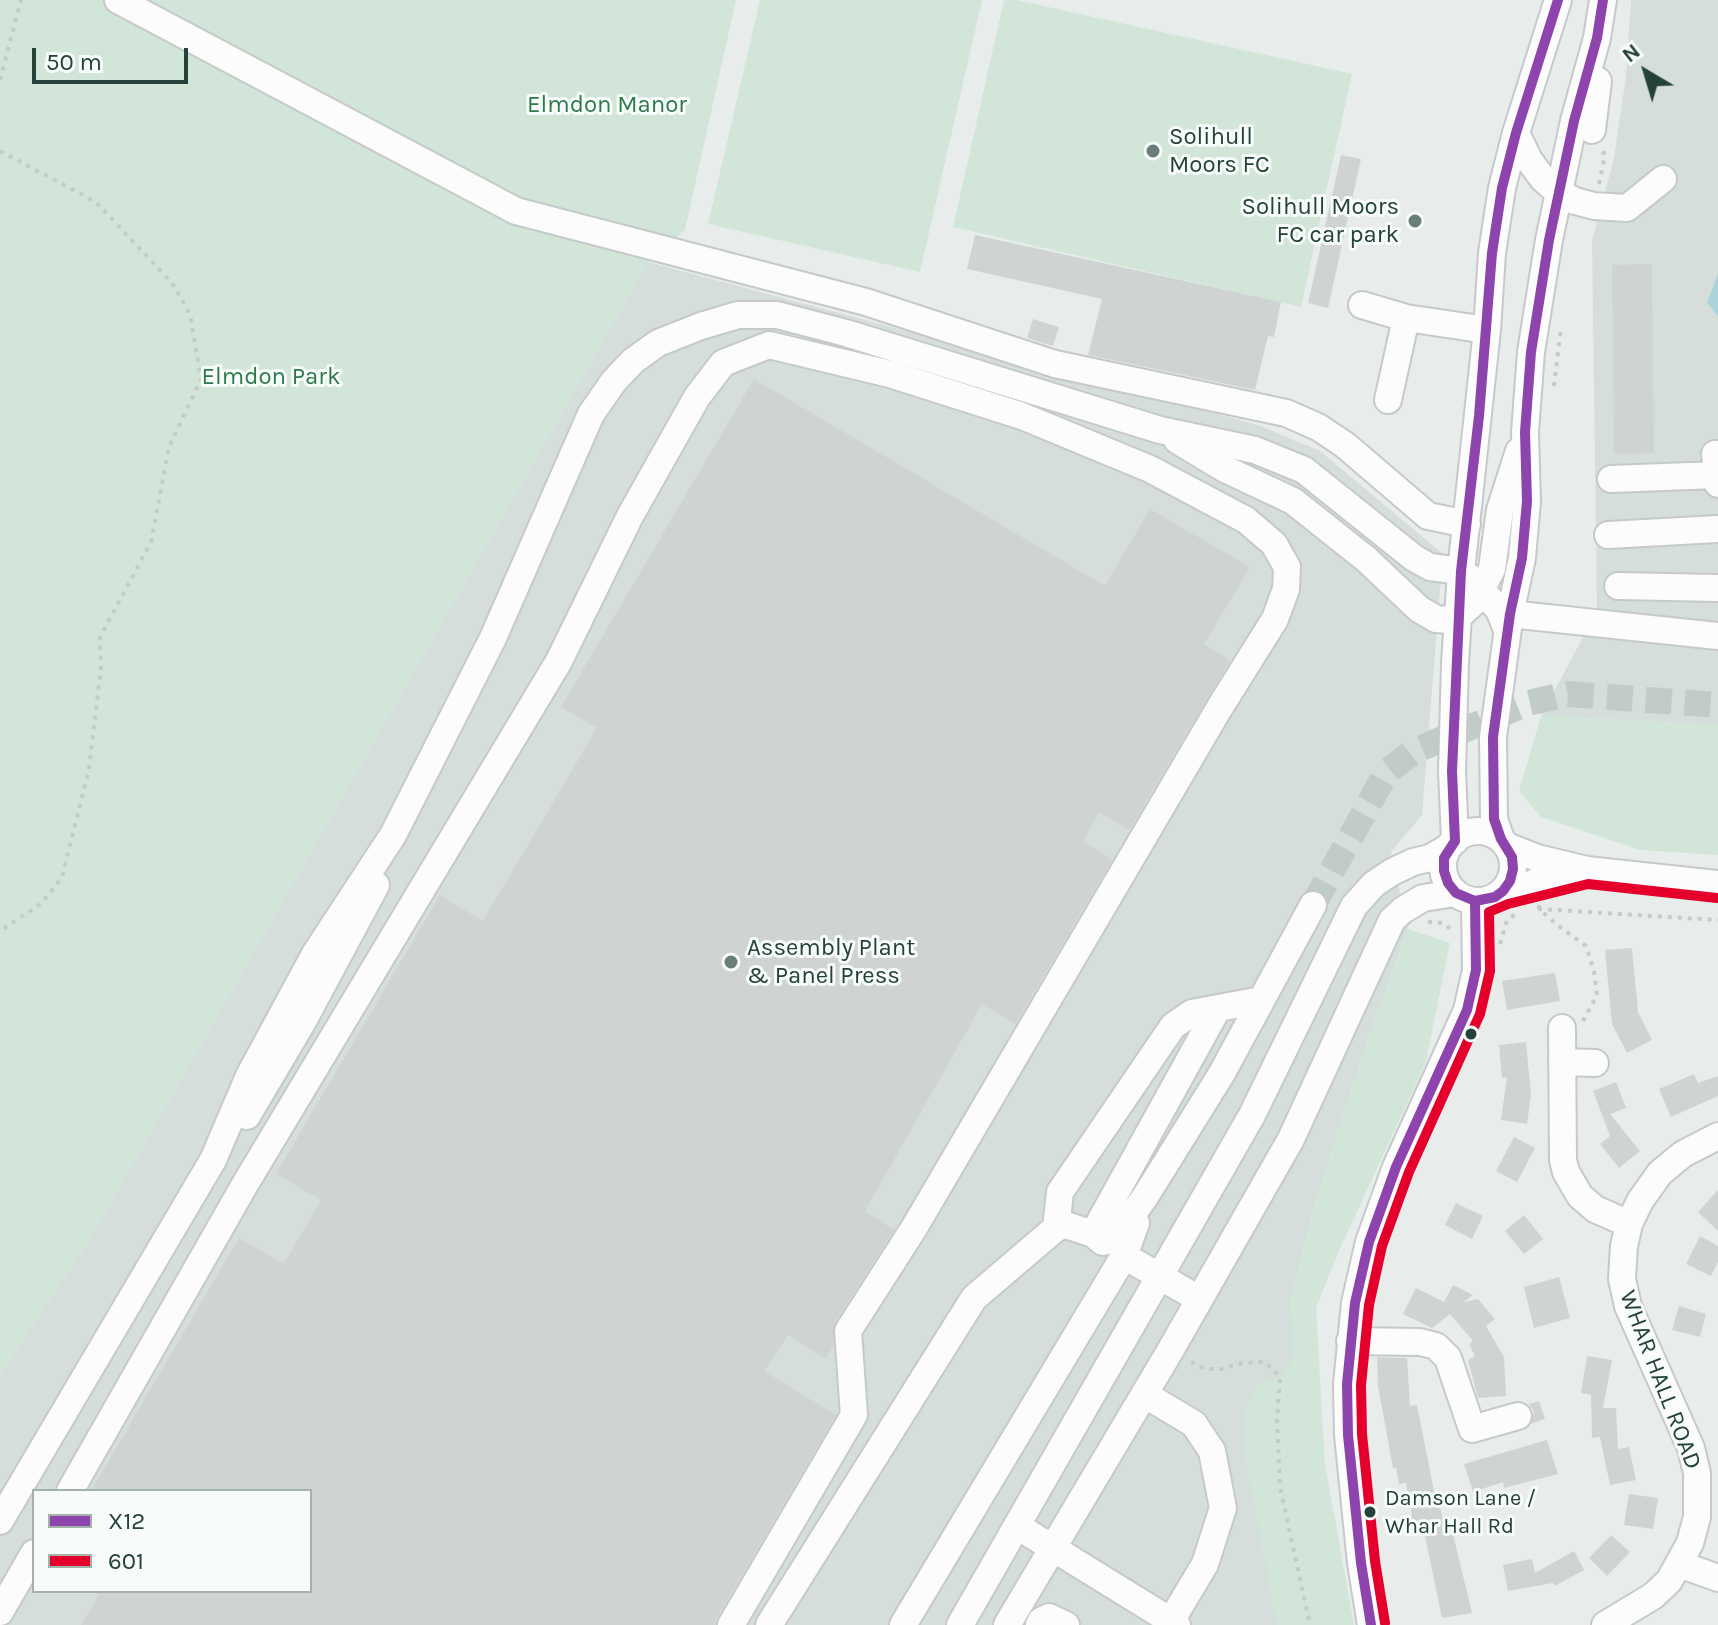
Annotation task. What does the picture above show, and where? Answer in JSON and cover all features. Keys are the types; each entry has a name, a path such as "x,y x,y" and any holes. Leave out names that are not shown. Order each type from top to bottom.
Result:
{"street":[{"path":"118,0 516,211 866,302 1055,364 1286,413 1318,427 1345,445 1428,516 1467,524"},
{"path":"1371,1625 1348,1435 1350,1341 1362,1268 1378,1213 1467,1010 1476,970 1465,897 1448,883 1444,871 1444,858 1452,844 1455,663 1448,618 1461,571 1467,524 1492,253 1502,188 1558,0"},
{"path":"1007,1625 1170,1351 1291,1139 1392,920 1423,898 1495,897 1510,881 1513,869 1494,819 1493,737 1508,622 1522,558 1527,501 1525,432 1531,352 1567,197 1574,121 1597,38 1603,0"},
{"path":"1596,139 1597,38"},
{"path":"1516,133 1529,160 1543,179 1567,197 1594,206 1627,208 1663,179"},
{"path":"1362,305 1406,318 1487,330"},
{"path":"0,1521 213,1160 249,1076 315,954 393,835 493,638 591,414 614,381 633,361 658,343 738,315 777,315 846,333 1160,430 1255,450 1304,470 1430,567 1461,571 1483,588 1508,622 1718,636"},
{"path":"1388,400 1406,318"},
{"path":"71,1489 244,1186 559,661 630,516 697,397 723,363 769,345 890,374 1022,416 1150,469 1246,520 1274,544 1287,567 1286,589 1275,619 1220,707 914,1228 848,1331 854,1415 731,1625"},
{"path":"1160,430 1225,469 1293,501 1366,559 1419,609 1448,618 1475,601 1492,569 1500,510 1525,432"},
{"path":"1718,454 1715,454 1718,484"},
{"path":"1611,479 1717,475"},
{"path":"1397,492 1397,544"},
{"path":"1608,535 1718,529"},
{"path":"1618,586 1718,588"},
{"path":"960,1625 1252,1115 1354,906 1374,884 1413,862 1430,858 1465,834 1477,831 1490,833 1537,858 1587,870 1718,884"},
{"path":"1503,891 1587,870"},
{"path":"769,1625 974,1298 1056,1228 1066,1225 1093,1234 1103,1242 1115,1239 1145,1197 1222,1073 1313,905"},
{"path":"1056,1228 1060,1192 1173,1026 1192,1013 1261,1000"},
{"path":"1093,1234 1218,1008"},
{"path":"1562,1028 1563,1160 1566,1172 1580,1196 1595,1209 1629,1224"},
{"path":"1290,1038 1328,1057"},
{"path":"1562,1062 1595,1063"},
{"name":"WHAR HALL ROAD","path":"1605,1625 1653,1596 1669,1581 1690,1543 1697,1517 1697,1473 1680,1421 1628,1306 1622,1279 1629,1224 1640,1201 1660,1173 1683,1154 1718,1136"},
{"path":"903,1625 1124,1256 1145,1197"},
{"path":"1124,1256 1199,1299"},
{"path":"1350,1341 1420,1342 1436,1346 1448,1358 1472,1429 1518,1416"},
{"path":"1017,1526 1173,1624 1205,1564 1223,1508 1212,1451 1194,1424 1144,1394"},
{"path":"0,1612 32,1556"},
{"path":"1679,1564 1718,1578"},
{"path":"1039,1625 1049,1617 1066,1625"}],"path":[{"path":"0,80 21,0"},
{"path":"1567,197 1580,190 1597,196 1605,155 1596,139"},
{"path":"0,151 96,202 172,283 190,314 201,379 169,447 151,542 100,637 101,667 89,769 62,877 42,903 0,931"},
{"path":"1553,394 1562,318"},
{"path":"1562,1028 1581,1022 1591,1007 1597,995 1594,971 1586,946 1539,909 1718,920"},
{"path":"1170,1351 1205,1369 1265,1362 1280,1377 1277,1421 1280,1487 1310,1625"}],"shaded area":[{"path":"1631,0 1718,0 1718,725 1541,716 1597,611 1592,240 1614,158 1626,76"},
{"path":"648,262 1258,425 1320,451 1443,554 1422,815 1391,852 1408,929 1315,1203 1290,1300 1327,1625 0,1625 0,1375 95,1230"}],"green space":[{"name":"Elmdon Park","path":"0,0 736,0 685,230 648,262 95,1230 0,1375"},
{"path":"760,0 982,0 920,272 708,224"},
{"name":"Solihull Moors FC","path":"1004,0 1017,0 1352,74 1301,307 953,227"},
{"path":"1541,716 1718,725 1718,855 1640,850 1541,817 1519,791"},
{"path":"1408,929 1450,943 1426,1062 1316,1308 1325,1464 1354,1625 1277,1625 1244,1449 1244,1414 1258,1386 1280,1377 1292,1361 1290,1300 1315,1203"}],"water":[{"path":"1718,274 1718,317 1707,302"}],"building":[{"path":"1341,155 1361,159 1328,308 1308,303"},
{"path":"975,235 1281,302 1274,337 1268,336 1255,390 1088,355 1102,299 967,269"},
{"path":"1652,264 1654,453 1614,454 1612,265"},
{"path":"1033,319 1059,327 1053,346 1027,338"},
{"name":"Assembly Plant & Panel Press","path":"754,379 1105,586 1150,509 1250,567 1204,644 1230,660 1129,830 1099,812 1083,841 1112,860 1015,1024 982,1004 865,1211 894,1230 835,1322 833,1346 826,1359 788,1335 764,1371 836,1415 715,1625 81,1625 100,1593 312,1593 312,1489 92,1489 239,1238 284,1264 321,1200 276,1174 440,895 483,921 597,728 561,707"},
{"path":"1632,948 1638,1012 1652,1040 1627,1053 1612,1024 1605,950"},
{"path":"1555,973 1560,1001 1507,1010 1502,981"},
{"path":"1526,1042 1531,1095 1527,1124 1501,1120 1507,1077 1502,1078 1499,1045"},
{"path":"1694,1074 1698,1083 1718,1076 1718,1096 1671,1117 1659,1089"},
{"path":"1616,1082 1626,1108 1610,1114 1640,1151 1619,1168 1600,1144 1610,1136 1593,1091"},
{"path":"1514,1137 1535,1148 1517,1182 1496,1171"},
{"path":"1718,1190 1718,1231 1698,1212"},
{"path":"1456,1203 1483,1216 1472,1239 1445,1225"},
{"path":"1524,1215 1543,1239 1524,1254 1505,1231"},
{"path":"1700,1236 1718,1246 1718,1262 1711,1276 1686,1264"},
{"path":"1559,1277 1570,1318 1534,1328 1524,1287"},
{"path":"1453,1285 1473,1295 1464,1302 1478,1299 1495,1319 1486,1326 1504,1357 1506,1396 1478,1398 1468,1360 1475,1356 1469,1344 1473,1341 1450,1314 1432,1328 1403,1314 1416,1288 1444,1302"},
{"path":"1679,1306 1706,1314 1700,1337 1672,1330"},
{"path":"1587,1356 1612,1360 1603,1408 1616,1408 1618,1449 1629,1447 1636,1480 1610,1485 1600,1437 1592,1438 1591,1395 1581,1393"},
{"path":"1377,1357 1407,1358 1410,1406 1417,1405 1435,1496 1438,1496 1446,1536 1453,1534 1472,1613 1442,1618 1424,1531 1412,1533 1406,1483 1399,1484 1396,1468 1393,1468 1378,1386"},
{"path":"1539,1401 1545,1419 1531,1424 1534,1412 1529,1404"},
{"path":"1547,1440 1558,1474 1504,1488 1503,1482 1473,1492 1464,1464"},
{"path":"1629,1494 1658,1498 1653,1529 1624,1525"},
{"path":"1611,1535 1630,1552 1607,1576 1589,1558"},
{"path":"1574,1551 1584,1570 1555,1586 1553,1583 1508,1591 1503,1565 1532,1559 1535,1573"}],"tunnel":[{"path":"1313,905 1386,773 1414,751 1528,703 1568,694 1718,705"}],"transit line":[{"name":"X12","path":"1558,0 1502,188 1492,253 1479,416 1461,571 1452,771 1455,841 1444,858 1444,871 1456,893 1475,901 1495,897 1503,891 1513,869 1512,857 1494,819 1493,737 1510,614 1522,558 1527,501 1525,432 1531,352 1549,240 1574,121 1597,38 1603,0"},
{"name":"601","path":"1385,1623 1375,1561 1362,1434 1361,1385 1369,1305 1382,1246 1409,1172 1480,1014 1490,971 1489,912 1508,904 1588,884 1717,898"},
{"name":"X12","path":"1371,1625 1361,1563 1348,1435 1347,1384 1355,1303 1369,1242 1396,1167 1467,1010 1476,970 1475,901"}],"place":[{"name":"Solihull Moors FC","path":"1153,151"},
{"name":"Solihull Moors FC car park","path":"1415,221"},
{"name":"Assembly Plant & Panel Press","path":"731,962"},
{"name":"Damson Lane / Whar Hall Rd","path":"1370,1512"}],"park label":[{"name":"Elmdon Manor","path":"607,105"}]}
